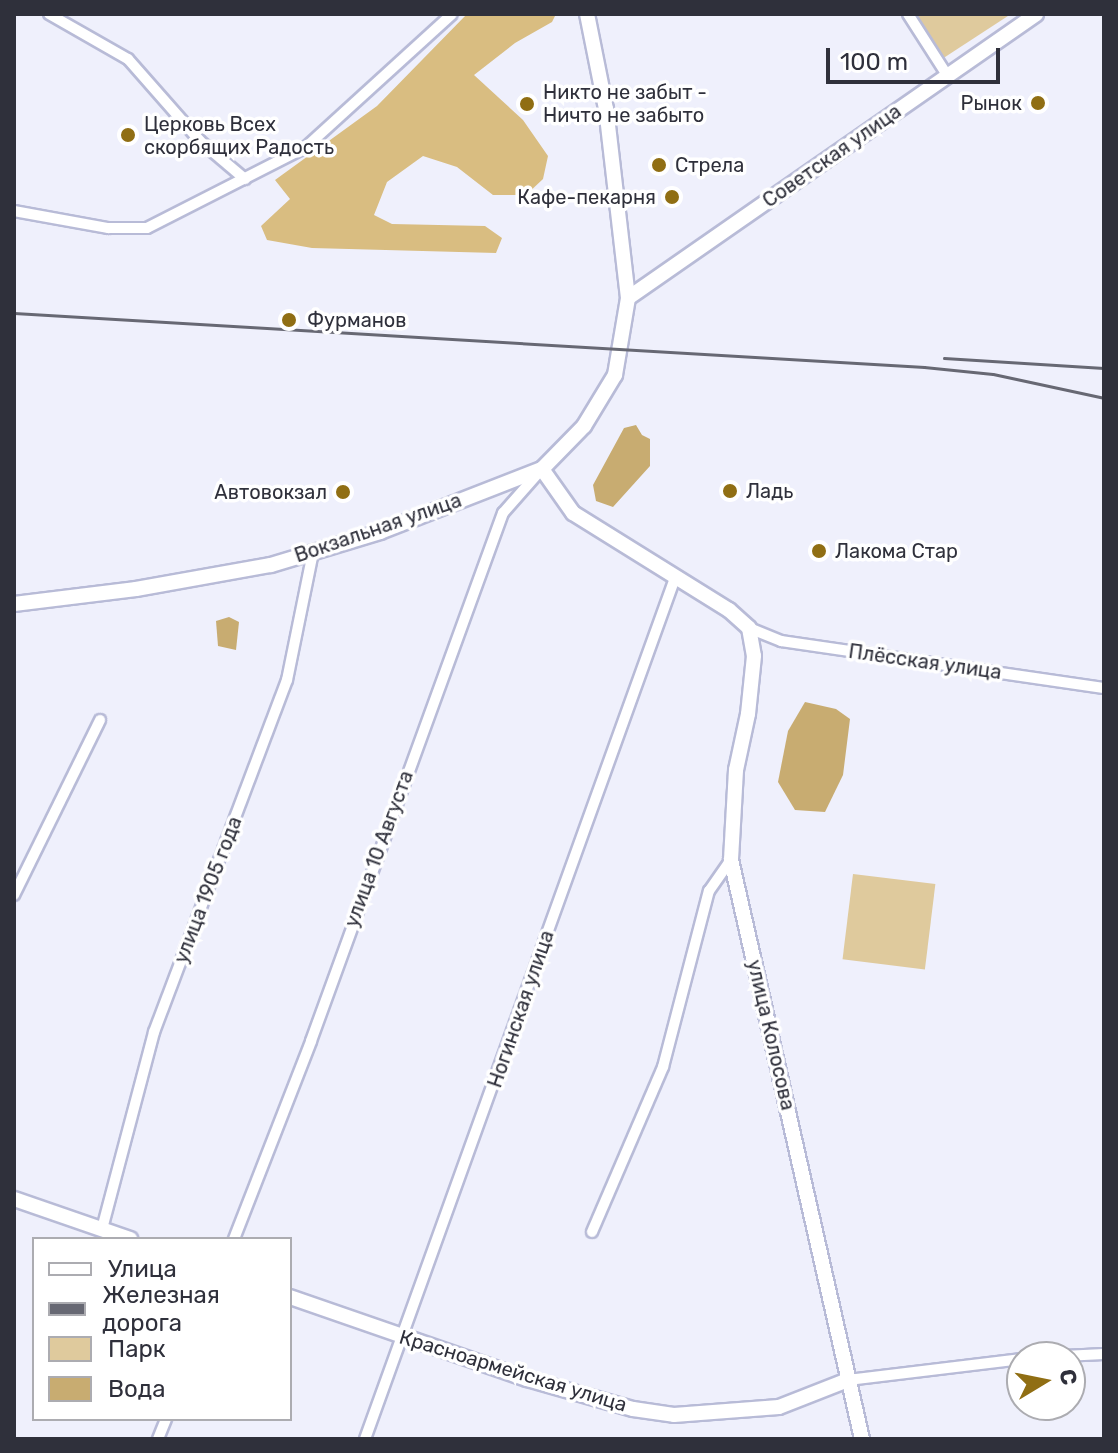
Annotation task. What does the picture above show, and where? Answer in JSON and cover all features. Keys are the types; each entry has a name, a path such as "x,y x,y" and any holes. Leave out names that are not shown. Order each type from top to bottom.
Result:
{"main road":[{"name":"Вокзальная улица","path":"14,604 136,589 271,565 380,532 542,469 584,426 615,375 628,298 606,109 587,14"},
{"name":"Советская улица","path":"628,298 1036,14"},
{"path":"542,469 573,513 729,610 749,628"},
{"name":"улица Колосова","path":"749,628 754,656 748,714 736,770 731,860 862,1439"},
{"path":"14,1199 124,1237"},
{"name":"Красноармейская улица","path":"292,1298 400,1337 633,1409 674,1415 779,1407 848,1380"}],"street":[{"path":"49,14 128,59 200,141 245,179"},
{"path":"14,211 108,228 147,228 306,147 452,14"},
{"path":"908,14 947,75"},
{"name":"улица 10 Августа","path":"235,1237 311,1041 503,513 542,469"},
{"name":"улица 1905 года","path":"102,1229 154,1032 287,680 313,552"},
{"name":"Ногинская улица","path":"365,1439 400,1337 482,1124 675,578"},
{"name":"Плёсская улица","path":"749,628 781,641 1104,688"},
{"path":"14,895 100,720"},
{"path":"592,1232 663,1067 709,891 731,860"},
{"name":"Красноармейская улица","path":"848,1380 1006,1361"}],"green space":[{"path":"914,14 1011,14 942,59"},
{"path":"853,874 935,884 925,969 843,959"}],"shaded area":[{"path":"467,14 556,14 552,22 515,43 474,75 523,120 548,156 543,179 526,195 493,195 457,167 423,156 387,182 374,215 392,224 485,226 502,238 496,253 312,248 267,240 261,226 290,199 275,180 377,106"}],"water":[{"path":"636,425 642,435 650,439 650,466 613,507 596,501 593,485 624,428"},
{"path":"229,617 239,622 236,650 218,646 216,621"},
{"path":"805,702 836,709 850,719 843,775 825,812 795,810 778,782 788,731"}],"railway":[{"path":"14,313 924,367 993,374 1104,398"},
{"path":"944,358 1104,368"}],"place":[{"name":"Рынок","path":"1038,103"},
{"name":"Никто не забыт - Ничто не забыто","path":"527,104"},
{"name":"Церковь Всех скорбящих Радость","path":"128,135"},
{"name":"Стрела","path":"659,165"},
{"name":"Кафе-пекарня","path":"672,197"},
{"name":"Фурманов","path":"289,320"},
{"name":"Ладь","path":"730,491"},
{"name":"Автовокзал","path":"343,492"},
{"name":"Лакома Стар","path":"819,551"}]}
